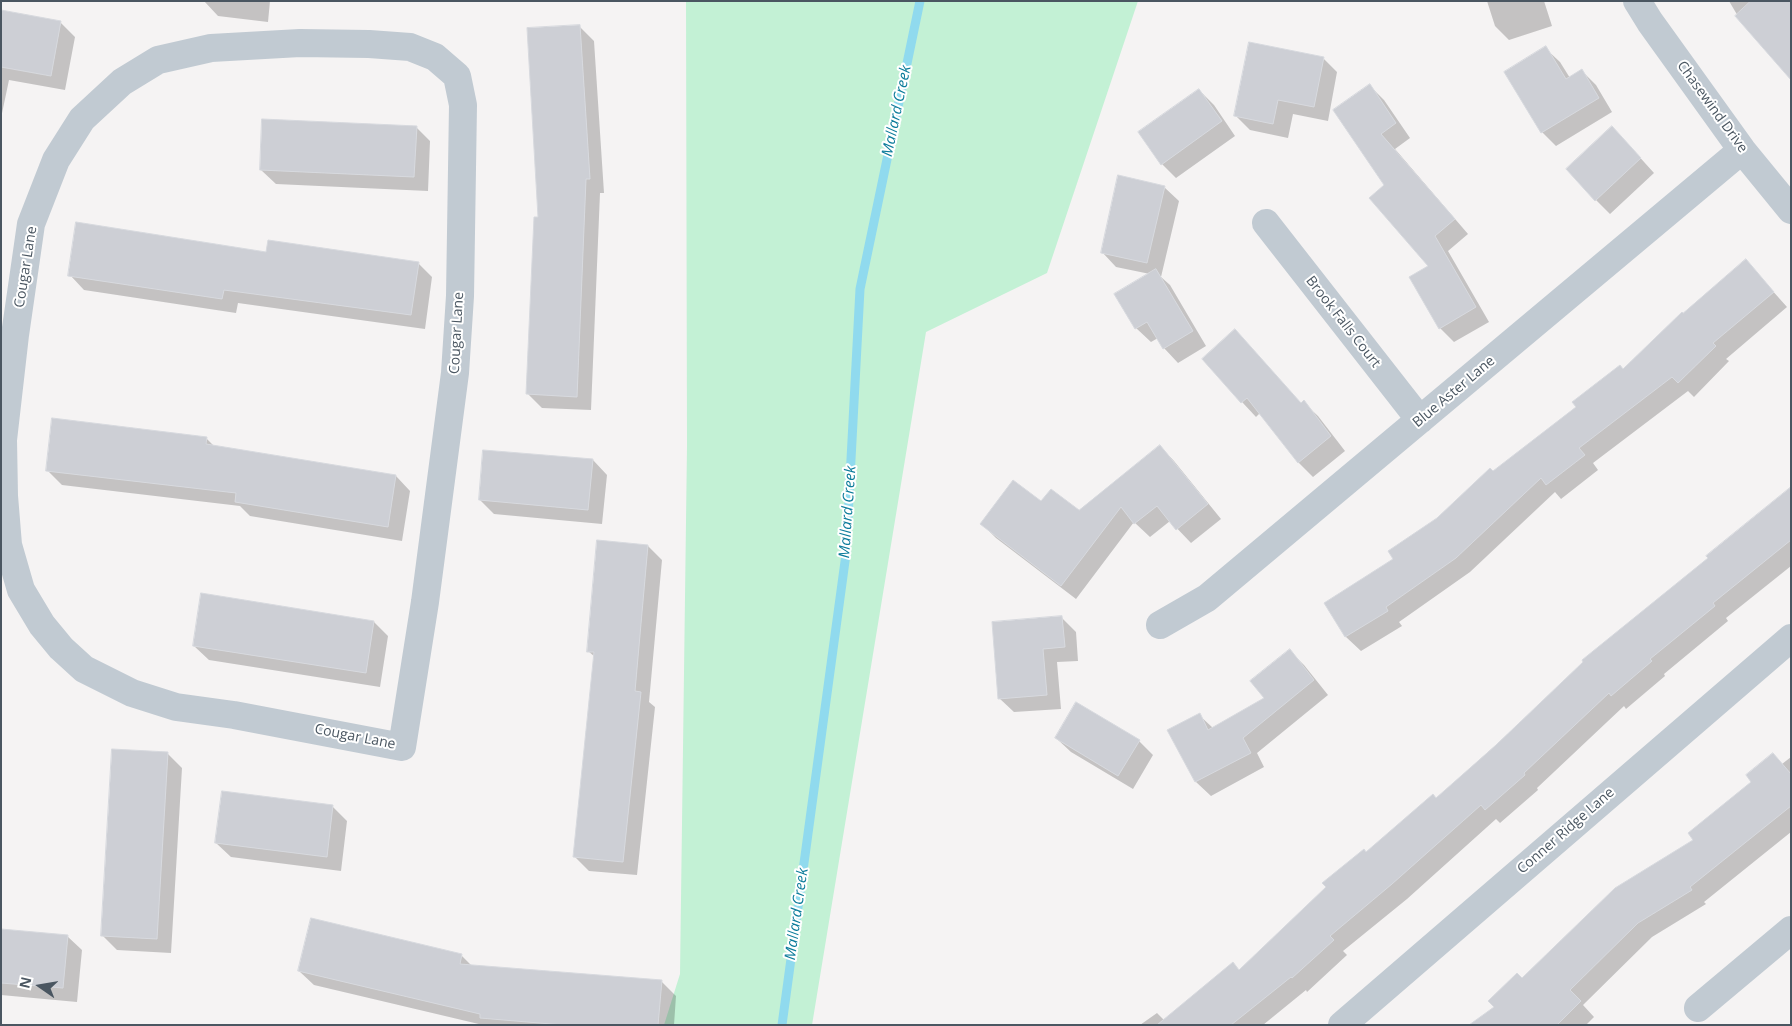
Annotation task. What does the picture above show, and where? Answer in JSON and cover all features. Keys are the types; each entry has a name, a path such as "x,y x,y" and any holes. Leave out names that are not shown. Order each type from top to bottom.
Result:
{"street":[{"name":"Chasewind Drive","path":"1637,1 1742,150 1791,210"},
{"name":"Cougar Lane","path":"300,43 369,44 410,47 435,57 457,76 463,105 460,296 456,373 425,602 402,747 234,714 176,707 132,693 84,669 61,648 42,625 21,590 8,545 4,496 3,440 8,334 32,224 56,160 82,119 122,82 158,60 211,48 300,43"},
{"name":"Blue Aster Lane","path":"1160,625 1207,598 1742,150"},
{"name":"Brook Falls Court","path":"1266,223 1420,420"},
{"name":"Conner Ridge Lane","path":"1342,1025 1791,638"},
{"path":"1698,1008 1791,930"}],"green space":[{"path":"686,1 1138,1 1047,273 926,332 812,1025 664,1025 680,974 687,446"}],"building":[{"path":"1751,1 1791,1 1791,80 1735,16"},
{"path":"1,10 61,21 51,76 1,67"},
{"path":"580,25 590,179 586,179 577,397 526,394 534,217 538,217 527,28"},
{"path":"1249,42 1324,57 1314,107 1278,100 1273,124 1234,116"},
{"path":"1546,46 1566,79 1582,69 1599,98 1541,133 1504,72"},
{"path":"1370,84 1396,123 1381,134 1455,219 1435,236 1476,307 1439,329 1409,277 1428,266 1369,198 1384,185 1333,110"},
{"path":"1199,89 1222,121 1161,165 1138,132"},
{"path":"262,119 417,126 414,177 260,170"},
{"path":"1612,126 1641,158 1595,201 1566,169"},
{"path":"1118,175 1165,186 1147,263 1101,253"},
{"path":"76,222 266,252 268,240 419,262 411,315 224,290 222,299 68,276"},
{"path":"1746,259 1774,292 1713,343 1716,346 1678,383 1672,377 1579,448 1585,455 1546,485 1541,478 1456,558 1386,607 1388,611 1345,637 1324,603 1393,559 1388,551 1437,518 1490,468 1493,471 1576,407 1572,402 1620,365 1623,369 1682,312"},
{"path":"1156,269 1193,331 1163,349 1147,322 1135,329 1114,294"},
{"path":"1235,329 1301,403 1304,400 1331,436 1298,463 1247,398 1241,403 1202,359"},
{"path":"52,418 207,437 206,444 396,475 388,527 235,502 236,493 46,471"},
{"path":"1160,445 1208,504 1176,530 1157,506 1134,524 1121,507 1061,586 980,524 1013,480 1041,501 1051,489 1079,510"},
{"path":"483,450 593,459 588,510 479,500"},
{"path":"1791,487 1791,540 1713,603 1715,606 1650,659 1652,661 1611,696 1609,693 1524,773 1525,775 1485,810 1481,805 1330,936 1334,940 1292,978 1231,1025 1157,1025 1233,962 1239,970 1326,887 1322,883 1364,849 1366,852 1433,794 1436,798 1495,746 1583,662 1582,660 1708,558 1706,556"},
{"path":"597,540 648,545 635,691 641,692 623,862 573,857 594,652 587,652"},
{"path":"201,593 374,621 366,673 193,646"},
{"path":"1062,616 1065,647 1043,649 1047,695 998,699 992,622"},
{"path":"1290,649 1314,680 1243,738 1251,753 1195,782 1167,730 1200,713 1208,730 1264,698 1250,681"},
{"path":"1076,702 1140,740 1118,776 1055,738"},
{"path":"112,749 168,752 157,939 101,936"},
{"path":"1773,753 1791,774 1791,806 1690,887 1692,890 1638,923 1570,990 1581,1001 1557,1025 1469,1025 1494,1007 1488,1001 1517,973 1522,978 1615,888 1693,840 1688,833 1751,782 1746,775"},
{"path":"222,791 333,805 327,857 215,843"},
{"path":"311,918 462,954 460,964 662,980 658,1025 563,1025 480,1018 480,1014 298,971"},
{"path":"1,929 68,935 63,988 1,983"}],"waterway":[{"name":"Mallard Creek","path":"782,1025 846,554 860,289 920,1"}]}
